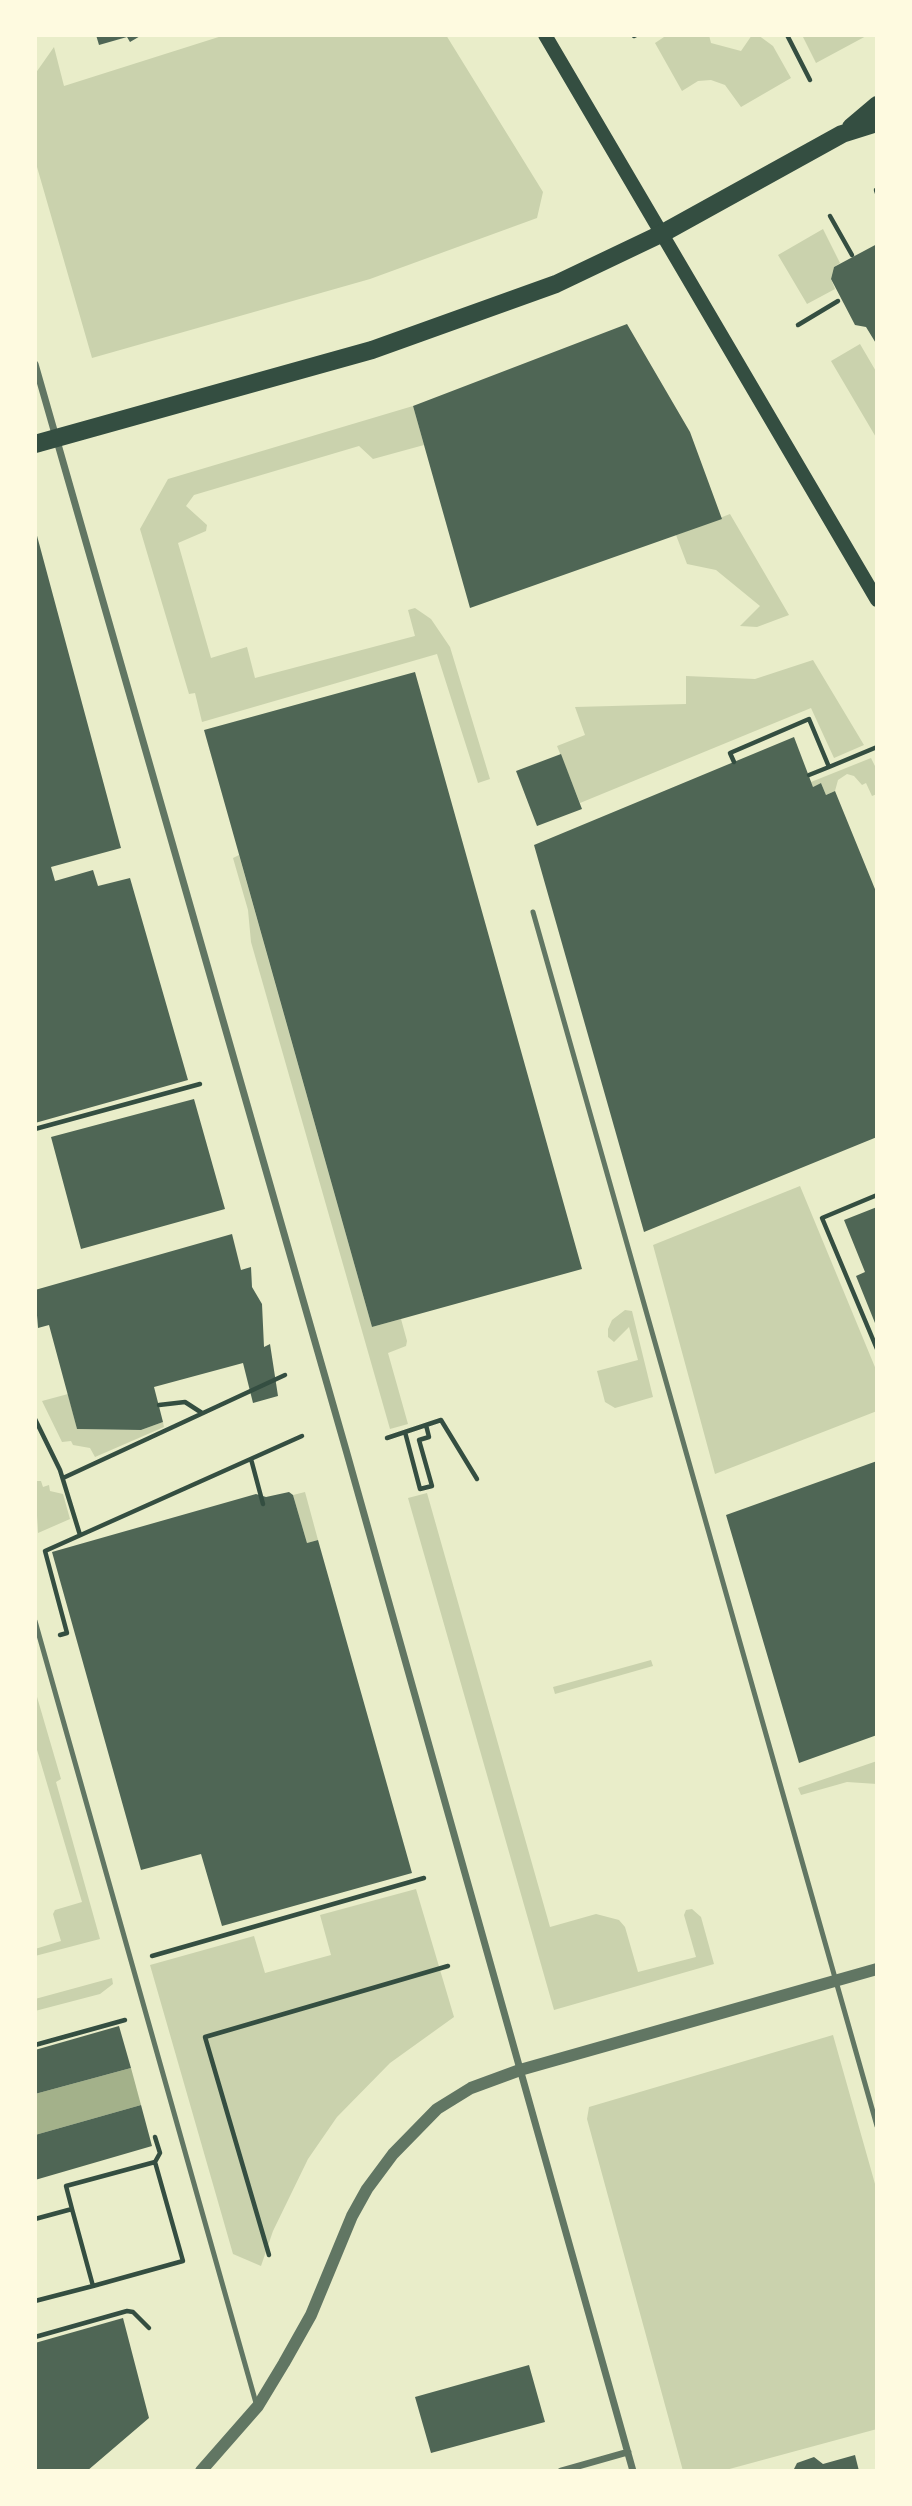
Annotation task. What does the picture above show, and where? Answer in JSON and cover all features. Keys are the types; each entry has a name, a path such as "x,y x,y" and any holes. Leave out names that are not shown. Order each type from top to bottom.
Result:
{"main road":[{"path":"545,35 877,600"},
{"path":"35,444 372,350 556,284 663,233 842,134 877,105"},
{"path":"842,134 877,123"}],"street":[{"path":"35,364 346,1450 633,2471"},
{"path":"201,2471 258,2406 311,2315 352,2217 393,2154 416,2127 454,2096 520,2070 877,1969"},
{"path":"561,2471 628,2452"}],"lane":[{"path":"533,912 877,2126"},
{"path":"35,1621 258,2406"}],"path":[{"path":"787,35 810,80"},
{"path":"830,216 852,255"},
{"path":"798,325 838,301"},
{"path":"734,762 730,753 809,719 829,767"},
{"path":"809,775 877,747"},
{"path":"35,1129 200,1084"},
{"path":"877,1195 822,1218 877,1349"},
{"path":"62,1478 285,1375"},
{"path":"159,1405 185,1402 202,1413"},
{"path":"35,1419 62,1478 80,1535"},
{"path":"387,1438 440,1420 477,1479"},
{"path":"405,1432 420,1489 432,1486 419,1440 429,1437 426,1425"},
{"path":"41,1641 67,1633 45,1551 302,1436"},
{"path":"251,1459 262,1504"},
{"path":"130,1962 424,1878"},
{"path":"269,2255 205,2037 448,1966"},
{"path":"35,2045 145,2014"},
{"path":"93,2286 66,2186 155,2162 160,2157 155,2137"},
{"path":"35,2301 183,2261 155,2162"},
{"path":"35,2219 72,2209"},
{"path":"35,2337 127,2311 133,2312 149,2329"}],"shaded area":[{"path":"225,35 446,35 543,192 537,218 370,279 92,358 35,160 35,74 54,47 64,86"},
{"path":"667,35 709,35 711,43 741,51 752,35 758,35 773,46 791,78 741,107 725,85 711,80 698,81 682,91 655,43"},
{"path":"802,35 868,35 816,63"},
{"path":"823,229 840,263 834,267 831,279 835,289 807,304 778,255"},
{"path":"860,344 877,373 877,439 831,361"},
{"path":"413,406 424,445 373,459 359,446 194,495 186,506 207,525 206,531 178,543 211,658 247,647 255,678 415,636 408,610 415,608 431,619 450,647 490,779 478,783 437,654 202,722 195,693 189,694 140,529 168,479"},
{"path":"730,514 789,615 757,627 740,626 760,606 716,570 687,564 676,535"},
{"path":"813,660 864,745 834,758 811,708 580,803 557,746 585,735 575,707 686,704 686,676 755,679"},
{"path":"871,758 877,770 877,794 872,796 866,783 862,785 854,776 847,774 838,780 835,791 826,795 821,783 813,787 811,782"},
{"path":"239,855 372,1327 401,1319 406,1346 388,1353 408,1424 390,1429 251,942 248,910 233,858"},
{"path":"800,1186 877,1372 877,1411 715,1474 653,1245"},
{"path":"625,1310 632,1311 653,1397 615,1408 605,1402 597,1371 638,1360 629,1327 614,1342 608,1337 612,1320"},
{"path":"68,1394 77,1429 141,1430 163,1422 164,1427 95,1457 90,1448 73,1445 71,1441 62,1442 42,1401"},
{"path":"35,1481 41,1481 43,1487 49,1485 50,1491 63,1494 70,1519 38,1533"},
{"path":"305,1492 318,1540 307,1543 293,1495"},
{"path":"427,1493 550,1927 596,1914 619,1920 625,1927 638,1972 696,1957 684,1915 686,1910 692,1909 701,1917 714,1964 554,2010 408,1498"},
{"path":"651,1660 653,1666 555,1694 553,1687"},
{"path":"35,1690 61,1779 56,1782 100,1939 35,1956 35,1949 61,1941 53,1914 55,1910 82,1902 35,1743"},
{"path":"877,1761 877,1784 847,1782 801,1795 798,1788"},
{"path":"416,1889 454,2017 390,2063 337,2117 308,2159 273,2231 261,2266 233,2254 150,1965 254,1936 265,1973 331,1955 320,1915"},
{"path":"112,1978 113,1984 100,1994 35,2011 35,1999"},
{"path":"833,2035 877,2191 877,2429 722,2471 683,2471 587,2119 589,2107"},
{"path":"131,2068 141,2105 35,2135 35,2094"}],"building":[{"path":"96,35 142,35 130,42 127,37 99,45"},
{"path":"877,244 877,345 866,327 855,325 831,279 834,267"},
{"path":"627,324 690,432 722,519 470,608 413,406"},
{"path":"36,532 121,848 51,867 55,881 93,870 98,886 130,878 188,1080 35,1123"},
{"path":"415,672 582,1269 372,1327 204,730"},
{"path":"794,737 813,787 821,783 826,795 835,791 877,894 877,1137 644,1232 534,845"},
{"path":"561,754 582,809 537,826 516,771"},
{"path":"194,1099 225,1209 81,1249 51,1137"},
{"path":"877,1207 877,1328 856,1276 865,1272 844,1220"},
{"path":"232,1234 241,1270 251,1267 252,1287 262,1304 264,1347 270,1344 278,1396 253,1403 243,1363 154,1387 163,1422 141,1430 77,1429 49,1325 38,1328 35,1290"},
{"path":"877,1461 877,1735 799,1763 726,1515"},
{"path":"289,1492 293,1495 307,1543 318,1540 412,1873 222,1926 201,1854 141,1870 52,1552 256,1494 266,1497"},
{"path":"119,2026 131,2068 35,2094 35,2050"},
{"path":"141,2105 152,2146 35,2180 35,2135"},
{"path":"123,2318 149,2418 87,2471 35,2471 35,2343"},
{"path":"529,2365 545,2422 431,2453 415,2397"},
{"path":"855,2455 859,2471 793,2471 797,2463 814,2457 823,2464"}]}
